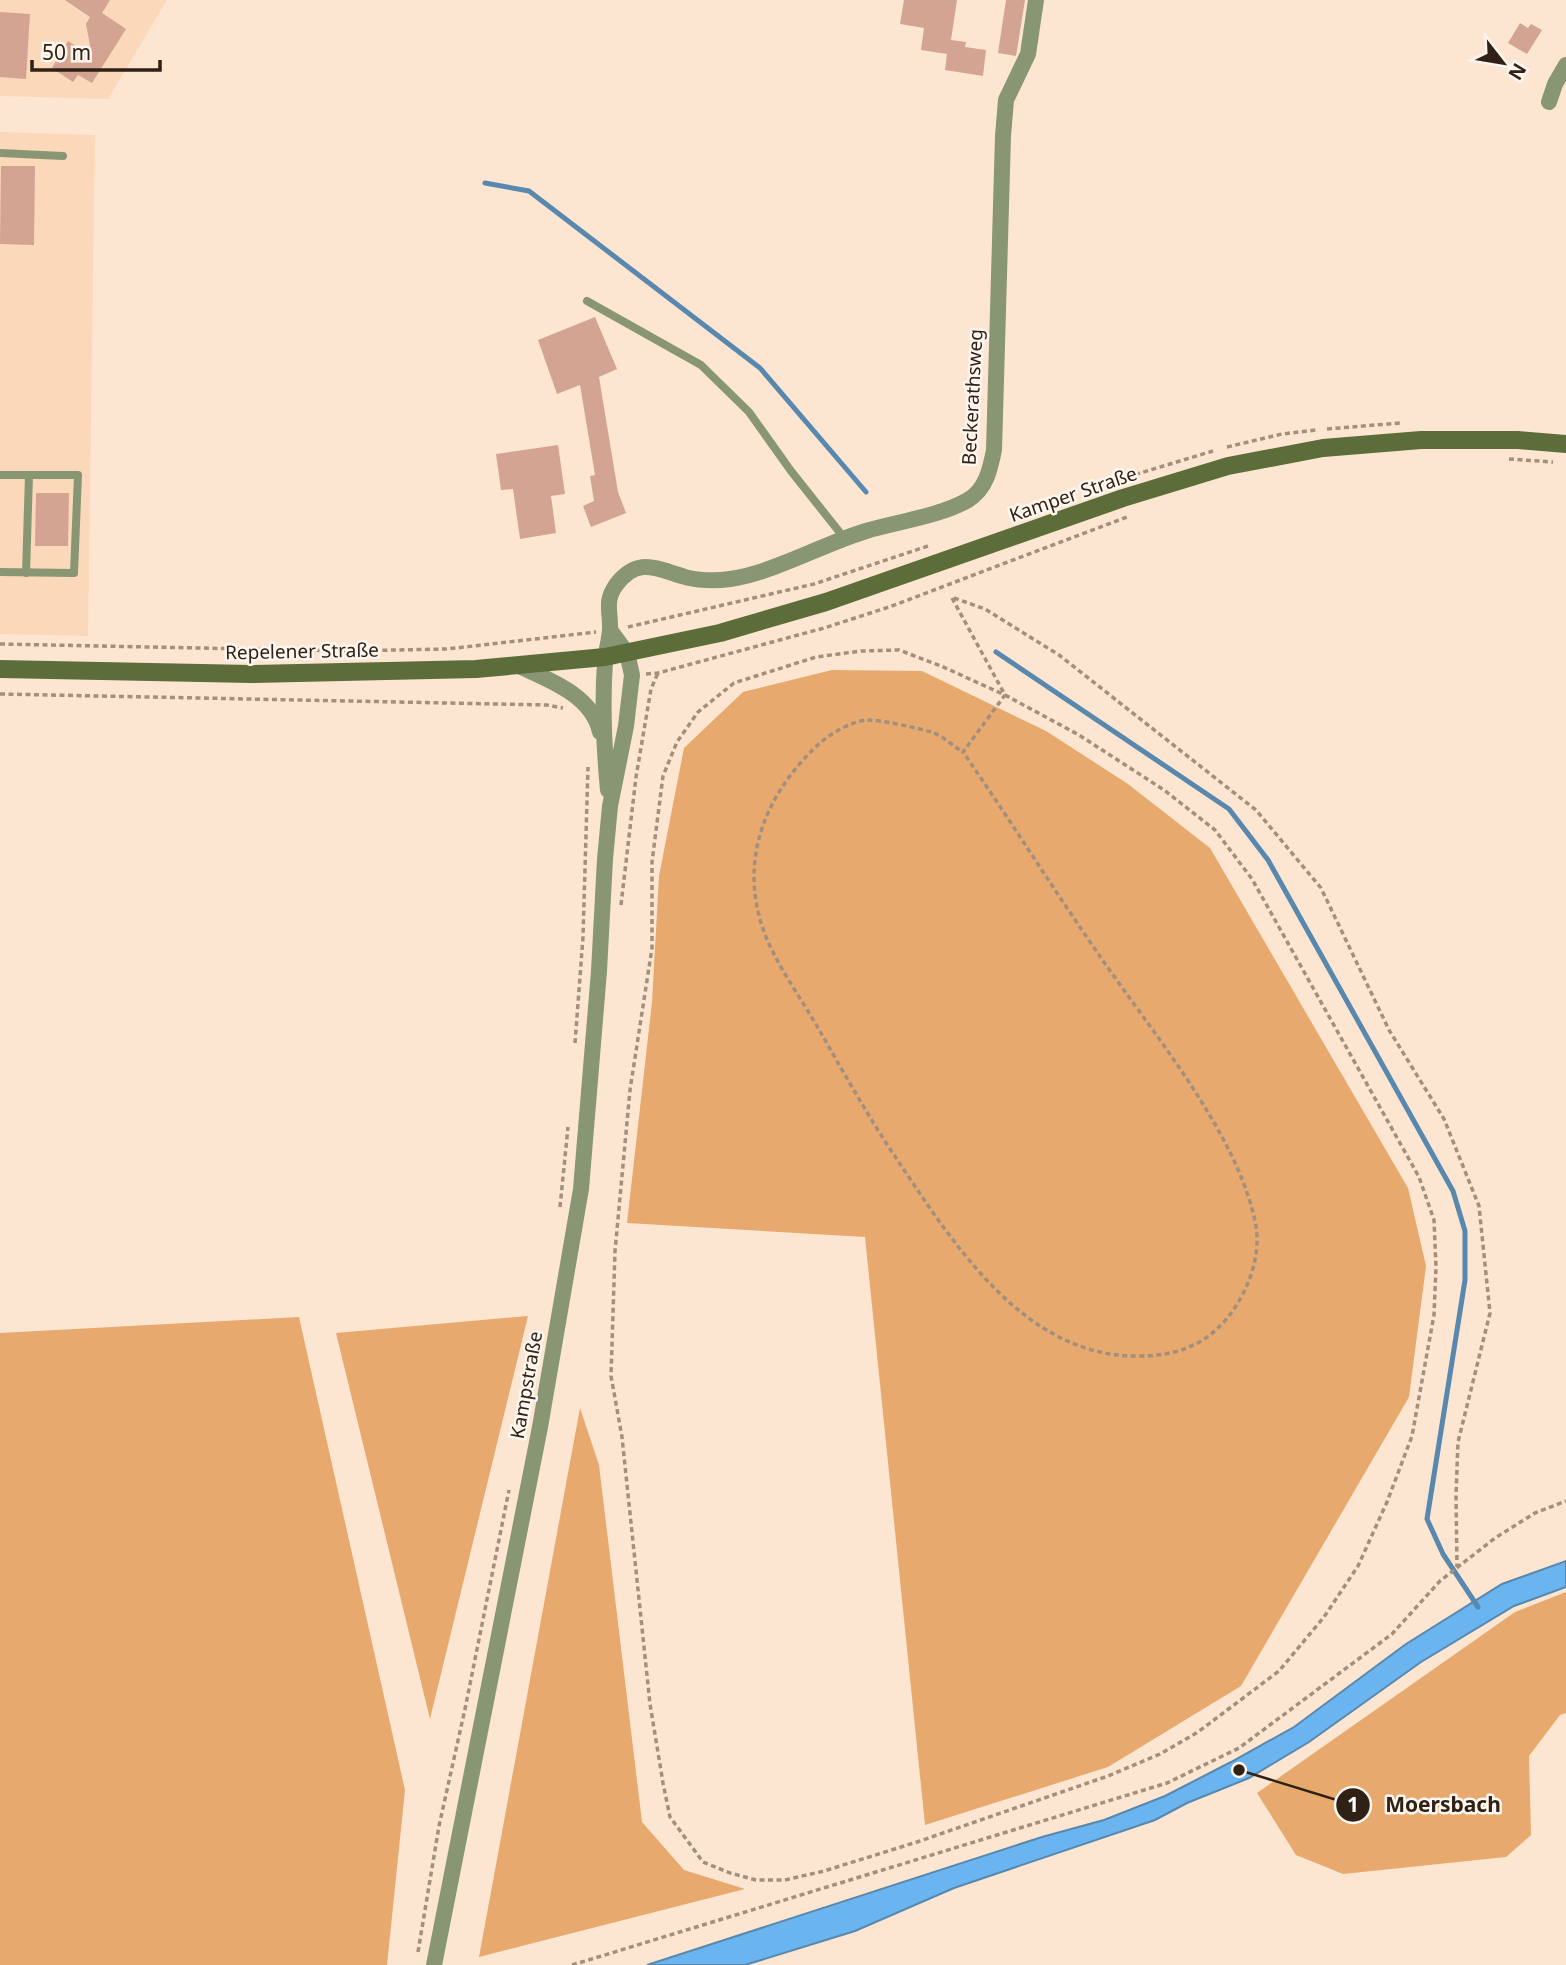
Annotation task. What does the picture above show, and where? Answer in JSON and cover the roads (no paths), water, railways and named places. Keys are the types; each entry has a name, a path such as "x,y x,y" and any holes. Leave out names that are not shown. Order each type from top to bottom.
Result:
{"main road":[{"name":"Kamper Straße","path":"605,657 720,633 826,602 1123,498 1228,466 1323,448 1422,440 1518,440 1566,444"},
{"name":"Repelener Straße","path":"0,669 251,674 519,666 605,657"}],"street":[{"name":"Beckerathsweg","path":"605,657 610,630 608,597 618,582 631,570 645,566 660,567 685,577 704,580 730,579 866,531 903,523 967,501 984,485 994,450 1006,100 1028,54 1036,0"},
{"path":"1549,102 1566,65"},
{"path":"610,630 627,653"},
{"name":"Kampstraße","path":"434,1965 540,1427 581,1189 610,806 631,688 632,675 627,653"},
{"name":"Kampstraße","path":"597,760 605,657"},
{"name":"Kampstraße","path":"519,666 564,687 589,708 597,719 597,760 610,806"}],"lane":[{"path":"0,153 63,156"},
{"path":"587,301 701,365 749,412 845,539"},
{"path":"0,475 78,475 75,573 0,572"},
{"path":"26,573 29,475"}],"water":[{"path":"1566,1561 1566,1587 1514,1606 1421,1662 1309,1742 1249,1778 1187,1803 1155,1820 954,1888 855,1931 745,1965 647,1965 1042,1837 1104,1820 1165,1796 1294,1727 1406,1644 1502,1584"}],"waterway":[{"path":"485,183 529,191 760,368 866,492"},
{"path":"996,652 1229,809 1268,860 1453,1191 1465,1231 1465,1280 1427,1519 1443,1554 1478,1607"}],"place":[{"name":"Moersbach","path":"1239,1770"}]}
